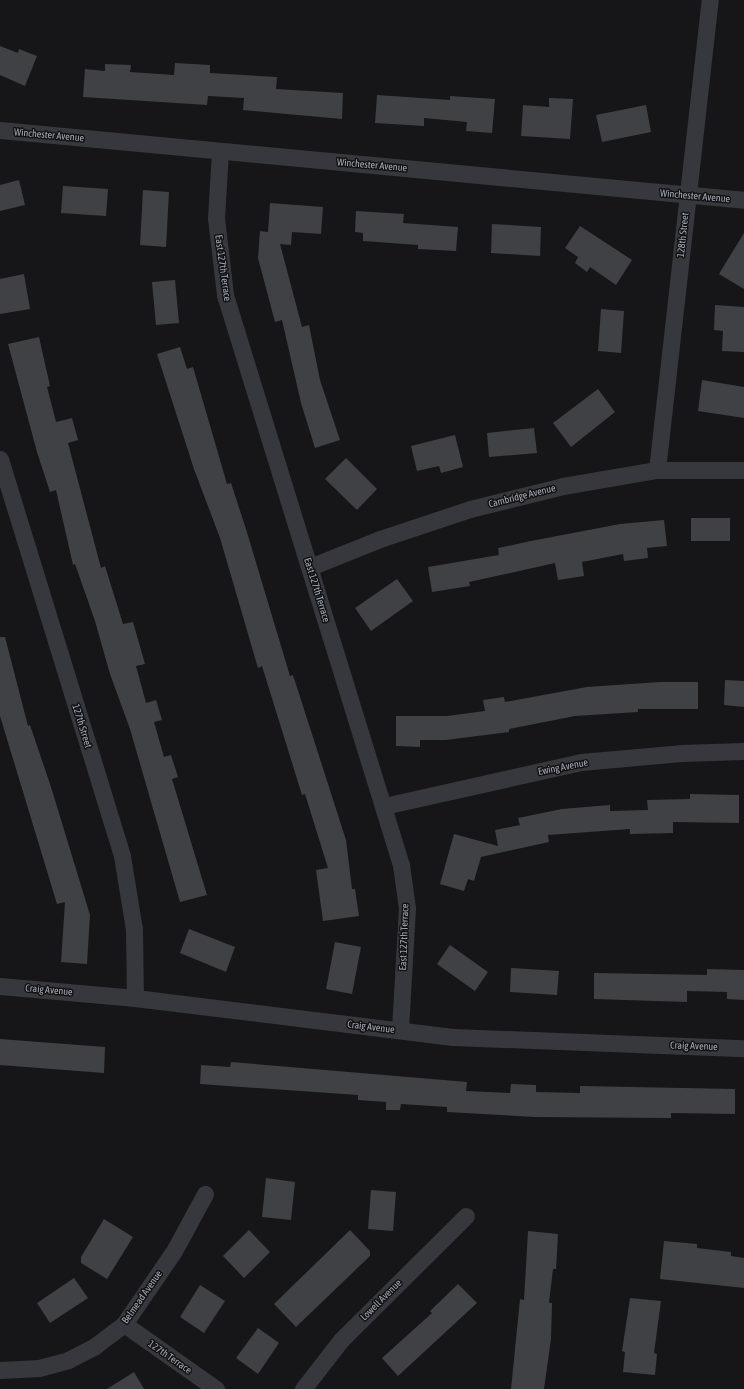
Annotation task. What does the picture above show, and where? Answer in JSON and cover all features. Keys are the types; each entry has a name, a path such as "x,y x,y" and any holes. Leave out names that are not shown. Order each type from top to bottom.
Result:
{"street":[{"name":"128th Street","path":"657,470 710,0"},
{"name":"Winchester Avenue","path":"0,130 744,200"},
{"name":"East 127th Terrace","path":"220,151 216,218 225,295 401,865 407,908 400,1030"},
{"name":"127th Street","path":"0,459 122,856 134,929 135,998"},
{"name":"Cambridge Avenue","path":"310,567 380,539 470,509 563,486 657,470 744,470"},
{"name":"Ewing Avenue","path":"384,806 581,762 681,753 744,751"},
{"name":"Craig Avenue","path":"0,986 135,998 453,1037 744,1048"},
{"name":"Belmead Avenue","path":"0,1370 39,1368 68,1360 95,1346 124,1324 174,1251 205,1194"},
{"name":"Lowell Avenue","path":"302,1389 341,1340 466,1216"},
{"name":"127th Terrace","path":"124,1324 216,1389"}],"building":[{"path":"0,46 18,53 19,49 37,56 25,86 0,75"},
{"path":"175,63 210,65 210,73 277,77 276,89 343,93 342,119 243,110 244,98 208,96 207,105 83,97 85,69 105,71 105,64 131,65 130,72 174,75"},
{"path":"377,95 450,100 450,96 495,99 492,133 466,131 467,122 424,118 424,126 375,123"},
{"path":"549,98 573,99 570,139 521,136 523,105 549,107"},
{"path":"646,105 651,132 602,142 596,115"},
{"path":"19,180 25,205 0,211 0,185"},
{"path":"63,186 108,189 106,216 61,213"},
{"path":"143,190 169,192 166,247 140,245"},
{"path":"270,203 323,207 321,234 292,232 291,245 280,244 302,327 309,325 320,380 340,440 315,448 301,403 282,320 275,322 258,258 260,231 268,232"},
{"path":"356,211 404,214 403,223 458,227 456,251 418,249 418,245 363,241 363,233 355,232"},
{"path":"492,224 541,227 540,256 491,253"},
{"path":"580,226 632,260 616,285 590,267 587,272 575,263 578,257 565,248"},
{"path":"744,233 744,289 719,274"},
{"path":"24,274 30,309 0,314 0,279"},
{"path":"175,280 179,323 156,325 152,282"},
{"path":"715,305 744,307 744,352 722,351 723,331 714,330"},
{"path":"601,309 624,311 621,353 598,351"},
{"path":"39,337 50,386 47,387 56,422 72,418 78,440 68,443 101,568 105,566 123,624 133,622 145,664 136,666 146,703 156,700 162,720 154,722 164,757 171,755 178,777 172,779 207,895 180,902 130,729 110,674 95,621 75,564 73,565 56,490 50,492 37,452 8,344"},
{"path":"180,347 187,369 193,367 227,484 231,483 290,676 293,675 346,840 352,889 355,889 359,916 323,921 316,870 328,868 305,794 302,795 262,666 258,668 220,538 194,469 157,354"},
{"path":"702,380 744,387 744,418 698,411"},
{"path":"598,389 615,412 571,447 553,423"},
{"path":"534,428 537,453 489,457 487,433"},
{"path":"455,435 463,467 441,473 439,466 417,471 411,446"},
{"path":"346,458 377,489 357,510 325,479"},
{"path":"691,518 730,518 730,541 691,541"},
{"path":"664,520 667,546 647,548 648,558 624,561 623,554 582,562 584,576 558,580 555,563 469,582 470,586 432,592 428,567 499,555 498,548 531,541 620,524"},
{"path":"397,579 413,601 371,631 355,608"},
{"path":"0,637 5,637 28,726 30,725 51,787 90,915 87,964 61,962 65,902 57,904 0,716"},
{"path":"725,680 744,681 744,707 724,705"},
{"path":"660,682 698,682 698,709 638,709 638,712 575,716 509,729 509,732 446,740 420,740 420,747 396,746 396,716 447,716 485,711 483,700 504,697 505,702 587,687"},
{"path":"690,794 739,795 739,823 673,822 673,833 630,834 630,829 548,835 549,842 481,857 474,881 468,879 464,891 440,884 454,834 498,846 495,830 520,825 518,818 562,809 610,805 610,811 648,810 647,800 690,799"},
{"path":"189,929 235,947 226,972 180,953"},
{"path":"335,942 361,947 352,994 326,989"},
{"path":"450,945 488,972 475,991 437,964"},
{"path":"511,968 559,971 557,995 510,992"},
{"path":"707,969 744,970 744,1000 727,999 727,992 687,991 687,1002 594,999 594,973 707,975"},
{"path":"0,1039 105,1047 104,1073 0,1065"},
{"path":"231,1062 467,1082 466,1091 510,1093 511,1084 536,1085 536,1092 580,1093 580,1086 735,1089 735,1114 671,1113 671,1118 535,1117 447,1112 447,1107 401,1104 400,1110 386,1110 386,1102 358,1100 358,1095 200,1084 201,1065 230,1067"},
{"path":"266,1178 295,1182 291,1220 262,1217"},
{"path":"371,1190 396,1192 393,1231 368,1229"},
{"path":"104,1219 133,1237 107,1279 81,1263 81,1257"},
{"path":"249,1230 270,1252 244,1278 223,1256"},
{"path":"350,1230 370,1251 370,1256 296,1327 274,1304"},
{"path":"528,1231 558,1234 556,1269 553,1269 549,1303 552,1303 551,1339 544,1389 511,1389 520,1299 524,1300"},
{"path":"664,1241 697,1244 697,1248 731,1252 731,1256 744,1258 744,1288 660,1279"},
{"path":"74,1278 88,1298 50,1323 37,1303"},
{"path":"458,1284 477,1303 398,1376 382,1358 432,1313 430,1311"},
{"path":"200,1285 225,1301 204,1333 180,1317"},
{"path":"630,1298 661,1301 654,1353 657,1354 655,1375 623,1372 625,1352 622,1351"},
{"path":"258,1328 279,1343 258,1374 236,1358"},
{"path":"134,1372 144,1389 107,1389"}]}
